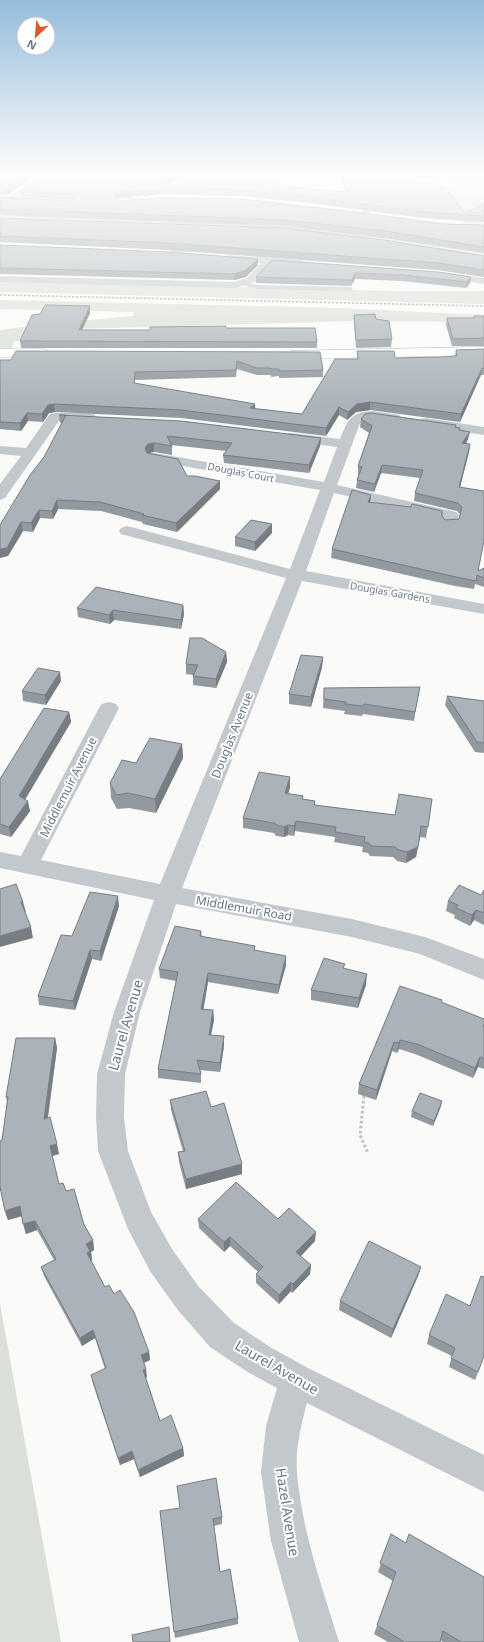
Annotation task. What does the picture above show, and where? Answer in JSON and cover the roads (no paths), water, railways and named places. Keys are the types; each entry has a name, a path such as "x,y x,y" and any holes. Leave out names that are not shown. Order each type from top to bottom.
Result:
{"street":[{"path":"166,253 164,253 199,256"},
{"path":"214,257 314,264"},
{"path":"0,279 243,284 251,280 269,261"},
{"path":"429,273 484,281"},
{"path":"281,355 484,351"},
{"path":"0,353 58,353"},
{"name":"Douglas Avenue","path":"168,894 296,575 354,421 360,416 370,415 484,431"},
{"path":"0,495 55,417 100,418"},
{"path":"279,435 345,444"},
{"path":"0,450 30,452"},
{"name":"Douglas Court","path":"154,457 328,487 452,515 450,524"},
{"path":"127,531 296,575"},
{"name":"Douglas Gardens","path":"296,575 484,609"},
{"name":"Middlemuir Avenue","path":"27,866 109,708"},
{"name":"Middlemuir Road","path":"0,860 168,894 352,928 425,946 484,970"},
{"name":"Laurel Avenue","path":"168,894 127,1012 110,1074 110,1117 113,1151 139,1219 161,1260 188,1298 222,1335 258,1359 296,1380 484,1474"},
{"name":"Hazel Avenue","path":"296,1380 283,1426 279,1472 290,1541 319,1642"}],"lane":[{"path":"313,288 318,282"},
{"path":"243,284 258,287 350,289"}],"railway":[{"path":"0,295 484,306"}]}
